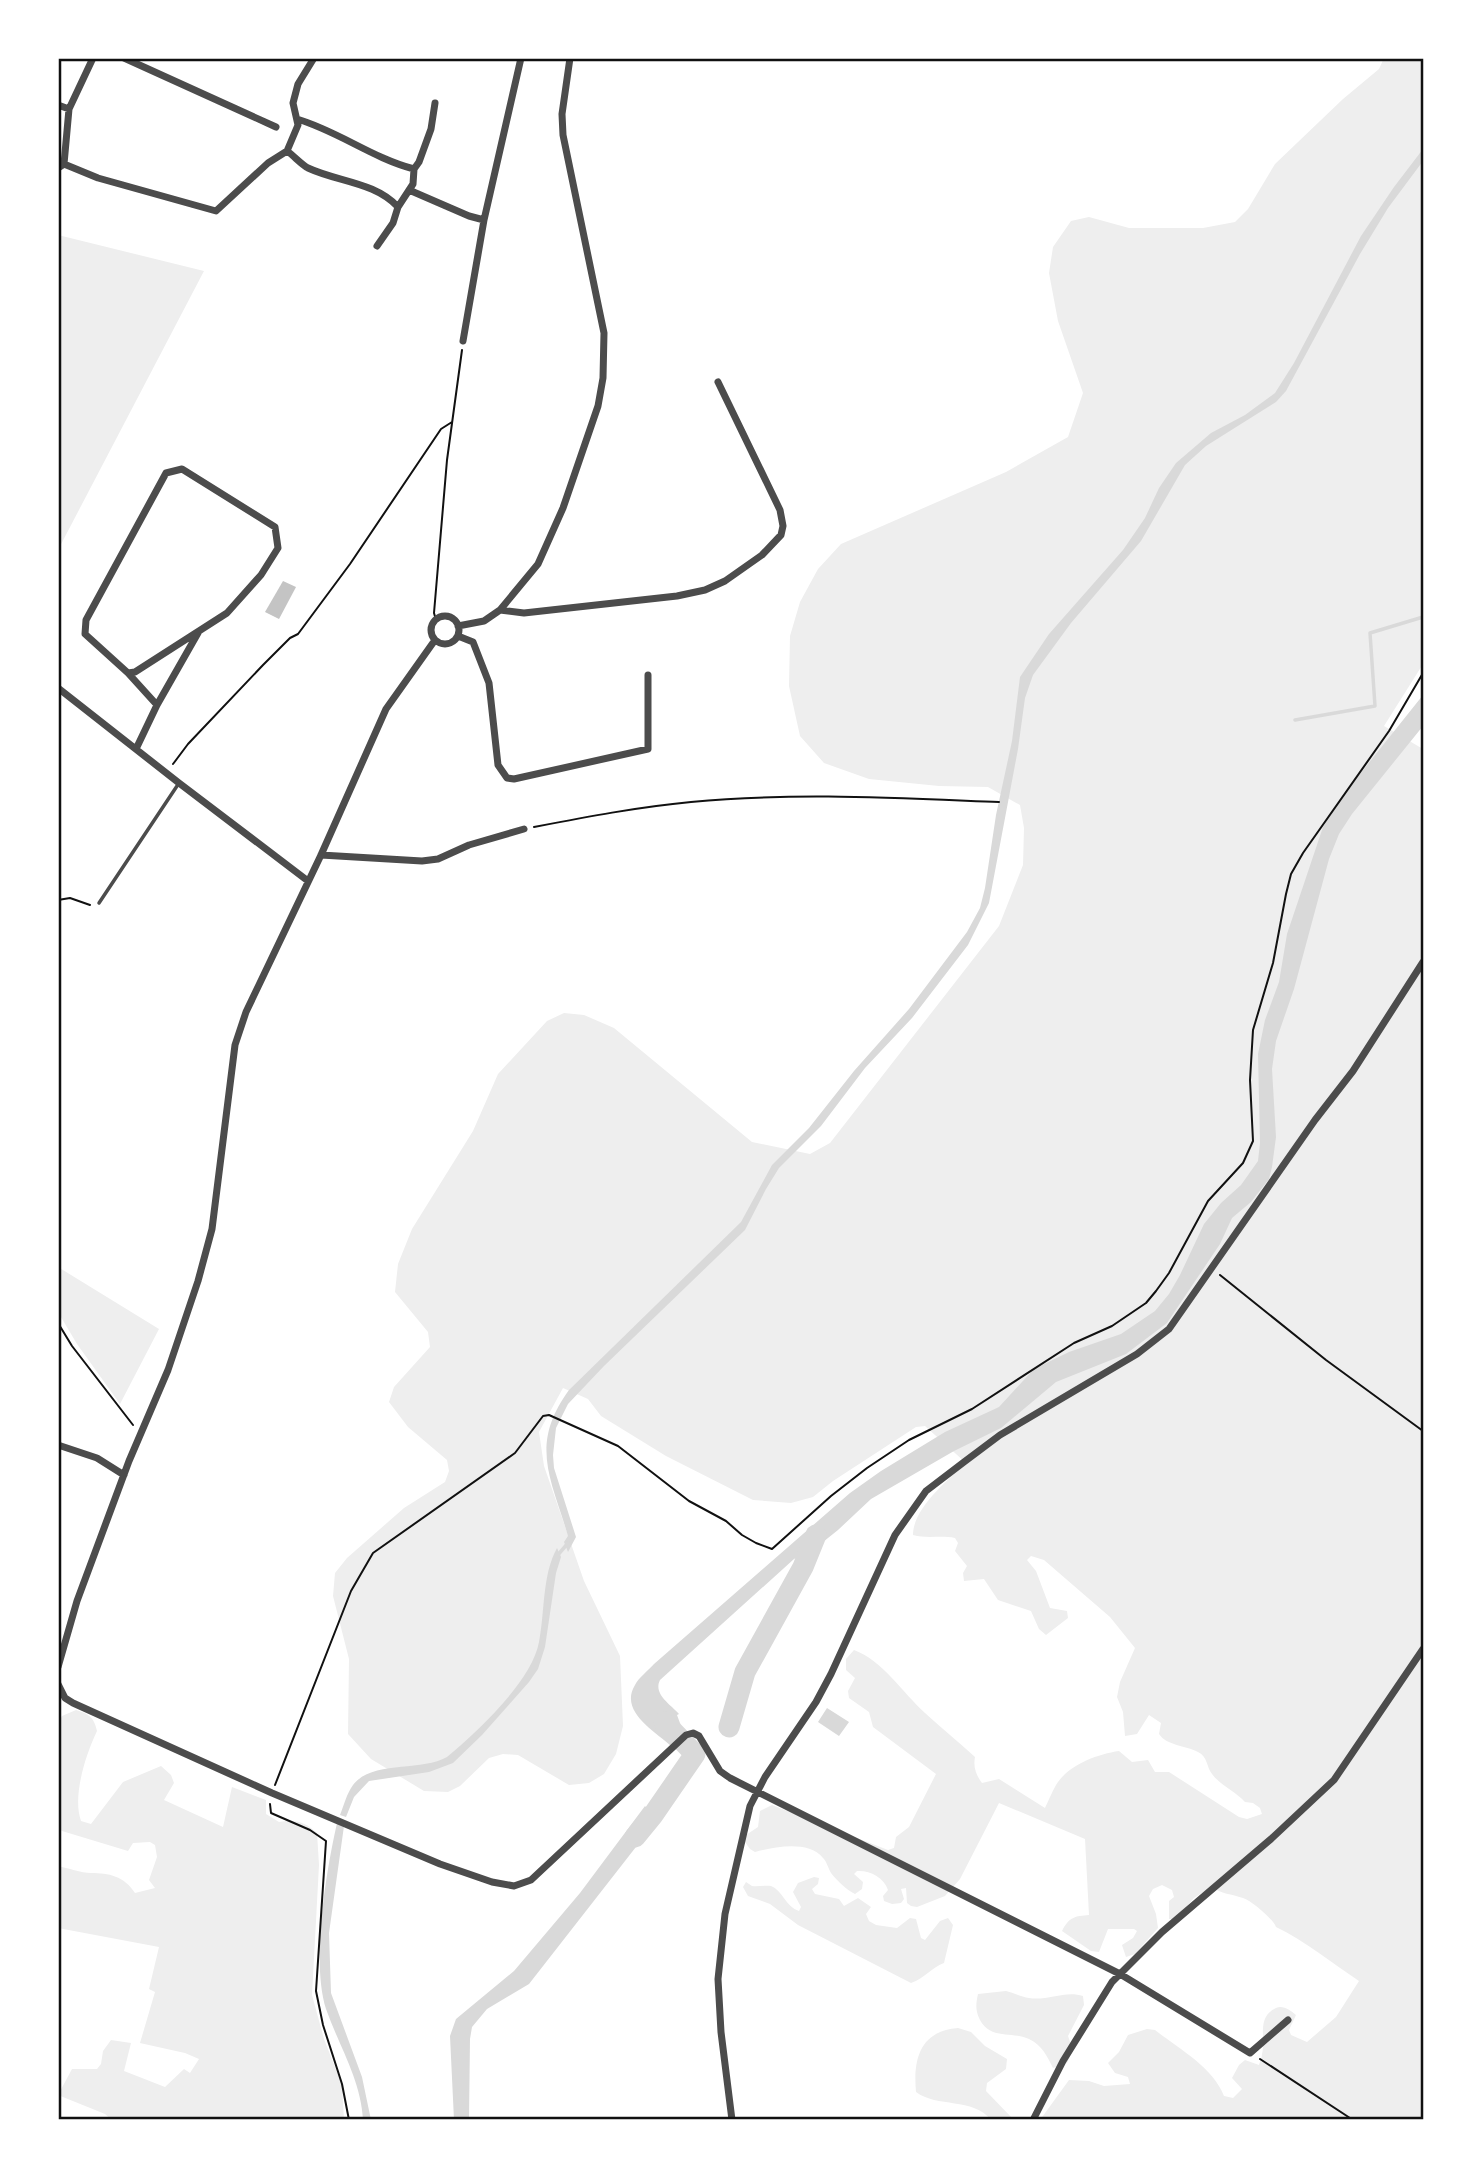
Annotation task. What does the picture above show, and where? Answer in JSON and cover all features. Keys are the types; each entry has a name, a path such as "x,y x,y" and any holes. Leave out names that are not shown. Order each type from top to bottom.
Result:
{"street":[{"path":"93,58 69,109 61,166 216,211 268,163 287,151 298,125 293,103 298,84 314,58"},
{"path":"124,58 276,127"},
{"path":"463,341 484,220 521,58"},
{"path":"458,626 484,621 500,610 538,564 563,508 598,406 603,378 602,320 563,135 562,114 570,58"},
{"path":"377,246 393,223 398,207 412,184 414,169 431,129 435,103"},
{"path":"58,105 69,109"},
{"path":"297,119 317,125 370,153 414,169"},
{"path":"287,151 306,167 364,186 391,200 398,207"},
{"path":"409,190 484,220"},
{"path":"500,610 524,613 677,596 725,582 762,555 781,535 783,526 780,510 718,382"},
{"path":"128,673 135,672 227,613 261,575 278,548 275,527 182,469 166,473 86,620 85,634 128,673 157,705"},
{"path":"452,618 458,626 458,636 450,643 444,644 435,640 432,630 436,620 452,618"},
{"path":"136,750 157,705 200,630"},
{"path":"458,636 472,642 486,672 498,765 507,778 514,779 648,749 648,675"},
{"path":"58,1667 77,1601 140,1434 168,1370 212,1229 235,1045 258,982 321,855 386,709 435,640"},
{"path":"58,688 308,881"},
{"path":"321,855 422,861 438,859 469,845 524,829"},
{"path":"732,2120 720,2022 719,1967 725,1914 750,1806 826,1683 895,1535 926,1491 1000,1435 1150,1345 1170,1329 1315,1120 1353,1071 1423,962"},
{"path":"58,1445 97,1458 124,1475"},
{"path":"1033,2120 1063,2061 1119,1974 1162,1932 1334,1780 1423,1649"},
{"path":"59,1690 73,1703 332,1818 460,1871 514,1886 531,1880 686,1735 693,1733 699,1736 720,1772 1119,1974 1250,2053 1288,2021"}],"lane":[{"path":"99,903 179,783"}],"path":[{"path":"436,620 434,613 452,422 463,341"},
{"path":"165,772 263,665 290,638 298,634 350,564 441,429 452,422"},
{"path":"274,1788 351,1591 373,1553 515,1453 543,1416 549,1415 618,1446 690,1501 726,1521 756,1544 772,1549 867,1468 909,1440 972,1409 1011,1386 1062,1350 1112,1326 1146,1303 1169,1273 1208,1201 1243,1163 1253,1140 1250,1049 1256,1016 1279,939 1292,874 1303,853 1389,731 1423,673"},
{"path":"524,829 692,802 815,796 999,802"},
{"path":"58,900 70,898 91,905 99,903"},
{"path":"1211,1268 1326,1360 1423,1431"},
{"path":"58,1323 72,1346 140,1434"},
{"path":"270,1800 271,1813 310,1830 326,1841 316,1991 323,2025 342,2084 349,2120"},
{"path":"1250,2053 1353,2120"}],"shaded area":[{"path":"1384,58 1423,58 1423,664 1384,726 1423,749 1423,2120 1040,2120 1069,2080 1089,2081 1104,2086 1130,2084 1128,2077 1115,2073 1108,2063 1119,2052 1128,2035 1147,2029 1155,2030 1204,2067 1224,2096 1233,2098 1242,2089 1232,2078 1239,2065 1245,2060 1259,2065 1264,2023 1270,2012 1281,2007 1294,2013 1296,2015 1289,2030 1291,2035 1307,2042 1336,2017 1359,1981 1308,1945 1276,1927 1267,1915 1252,1903 1211,1887 1194,1898 1175,1919 1169,1919 1169,1901 1174,1897 1172,1890 1162,1885 1153,1889 1149,1896 1158,1928 1135,1954 1126,1957 1122,1945 1133,1938 1137,1931 1134,1929 1108,1929 1099,1952 1091,1951 1062,1931 1073,1918 1089,1915 1085,1839 999,1803 960,1879 945,1896 917,1907 907,1903 906,1888 901,1889 904,1899 901,1903 884,1901 883,1896 888,1890 886,1885 876,1875 866,1872 857,1871 854,1874 863,1882 862,1889 855,1894 833,1876 826,1861 817,1852 809,1849 791,1846 755,1852 750,1849 745,1842 746,1835 758,1827 760,1811 772,1805 888,1850 894,1848 896,1837 909,1827 936,1774 873,1727 869,1712 849,1698 848,1691 855,1678 846,1670 846,1659 854,1650 874,1661 925,1713 975,1757 975,1771 982,1783 999,1779 1045,1808 1058,1782 1070,1770 1094,1757 1119,1751 1132,1762 1148,1760 1155,1772 1169,1772 1239,1817 1247,1819 1262,1814 1260,1808 1245,1802 1216,1778 1201,1754 1162,1738 1159,1734 1161,1723 1149,1715 1137,1734 1125,1736 1123,1712 1117,1697 1120,1682 1135,1648 1110,1617 1044,1560 1031,1556 1027,1560 1036,1571 1050,1608 1067,1611 1068,1618 1046,1635 1039,1629 1031,1611 998,1600 984,1579 964,1581 963,1573 967,1566 955,1551 958,1543 955,1538 913,1535 925,1505 966,1463 925,1426 916,1427 813,1497 791,1503 753,1500 666,1456 601,1416 588,1399 563,1388 539,1432 544,1466 584,1581 620,1656 623,1726 616,1754 604,1774 589,1783 569,1785 518,1755 503,1754 489,1758 460,1786 448,1792 424,1791 371,1759 348,1734 349,1659 333,1596 335,1573 347,1558 404,1508 445,1482 449,1471 447,1460 408,1427 389,1402 394,1387 430,1347 428,1332 395,1292 398,1264 412,1229 473,1131 498,1074 547,1021 564,1013 584,1015 614,1028 752,1142 810,1154 830,1143 999,926 1023,865 1024,828 1020,805 988,787 939,786 869,779 824,763 800,736 789,686 790,636 800,602 818,569 841,544 1006,472 1068,437 1083,393 1058,321 1049,273 1053,247 1071,221 1089,217 1129,228 1203,228 1235,222 1248,209 1275,164 1343,99 1379,69"},
{"path":"1423,149 1423,161 1388,208 1360,254 1286,391 1276,402 1206,446 1185,465 1141,541 1071,623 1033,675 1025,698 989,903 968,945 912,1018 865,1068 821,1126 779,1168 745,1230 568,1404 556,1428 553,1455 554,1468 576,1537 568,1552 564,1542 568,1536 550,1479 547,1445 557,1410 569,1390 741,1222 772,1165 809,1128 854,1071 909,1009 967,932 980,908 985,888 996,815 1012,741 1020,677 1049,634 1123,550 1145,518 1159,488 1176,463 1211,433 1245,415 1275,393 1294,363 1361,236"},
{"path":"58,235 204,271 58,550"},
{"path":"1423,695 1423,726 1352,814 1339,834 1329,859 1294,989 1276,1041 1272,1069 1276,1137 1269,1179 1251,1202 1232,1218 1220,1244 1167,1323 1126,1354 1056,1382 1001,1428 954,1451 871,1499 813,1550 794,1559 660,1680 659,1690 667,1703 679,1714 677,1715 684,1734 671,1746 641,1720 631,1703 635,1685 654,1664 850,1493 945,1432 999,1407 1034,1369 1069,1352 1121,1334 1155,1311 1169,1294 1204,1224 1221,1203 1241,1185 1258,1161 1258,1054 1265,1020 1279,982 1287,934 1323,827 1344,794"},
{"path":"58,1267 159,1329 120,1404 77,1344 58,1312"},
{"path":"557,1548 561,1557 556,1573 545,1647 538,1669 529,1682 453,1763 429,1772 369,1781 354,1797 346,1817 340,1815 347,1795 361,1777 384,1769 424,1764 447,1757 502,1705 526,1673 534,1657 539,1642 546,1582"},
{"path":"827,1708 849,1722 839,1736 818,1722"},
{"path":"76,1710 90,1717 97,1731 79,1788 81,1821 91,1824 123,1782 161,1766 171,1775 174,1783 164,1800 223,1827 232,1787 266,1800 266,1814 279,1822 300,1822 317,1833 319,1865 312,1995 324,2039 342,2085 344,2120 112,2120 105,2114 58,2095 72,2069 97,2069 101,2064 103,2051 111,2040 131,2043 124,2071 165,2087 184,2069 190,2073 199,2059 185,2053 140,2043 155,1992 149,1989 159,1947 58,1928 58,1866 116,1877 135,1893 155,1888 149,1880 157,1857 155,1845 150,1842 133,1843 128,1851 62,1831 58,1827 58,1724 62,1716"},
{"path":"645,1806 657,1820 529,1984 487,2009 472,2027 469,2120 454,2120 450,2036 456,2019 514,1971 580,1893"},
{"path":"337,1823 344,1826 329,1933 331,1993 362,2077 371,2120 363,2120 354,2077 326,2009 322,1990 322,1917"},
{"path":"814,1877 819,1878 818,1884 812,1889 815,1894 839,1899 844,1906 858,1898 871,1907 866,1914 869,1921 876,1925 897,1928 910,1918 916,1919 921,1938 925,1940 940,1921 948,1918 953,1925 944,1963 911,1983 798,1925 770,1904 748,1896 743,1887 746,1882 752,1886 771,1886 799,1911 801,1907 793,1892 798,1883"},
{"path":"1006,1991 1036,1999 1070,1994 1083,1996 1084,2005 1068,2036 1073,2050 1067,2063 1053,2068 1044,2051 1034,2041 996,2033 985,2026 977,2010 978,1994"},
{"path":"958,2028 971,2032 985,2046 1007,2059 1006,2069 987,2083 986,2091 1014,2120 991,2120 975,2108 934,2100 916,2092 918,2058 927,2041 945,2030"}],"building":[{"path":"283,581 296,587 279,619 265,612"}],"waterway":[{"path":"1295,720 1375,706 1370,633 1423,617"},
{"path":"729,1727 745,1672 803,1567 816,1535"},
{"path":"557,1556 568,1543"},
{"path":"635,1837 695,1754 664,1722"}]}
